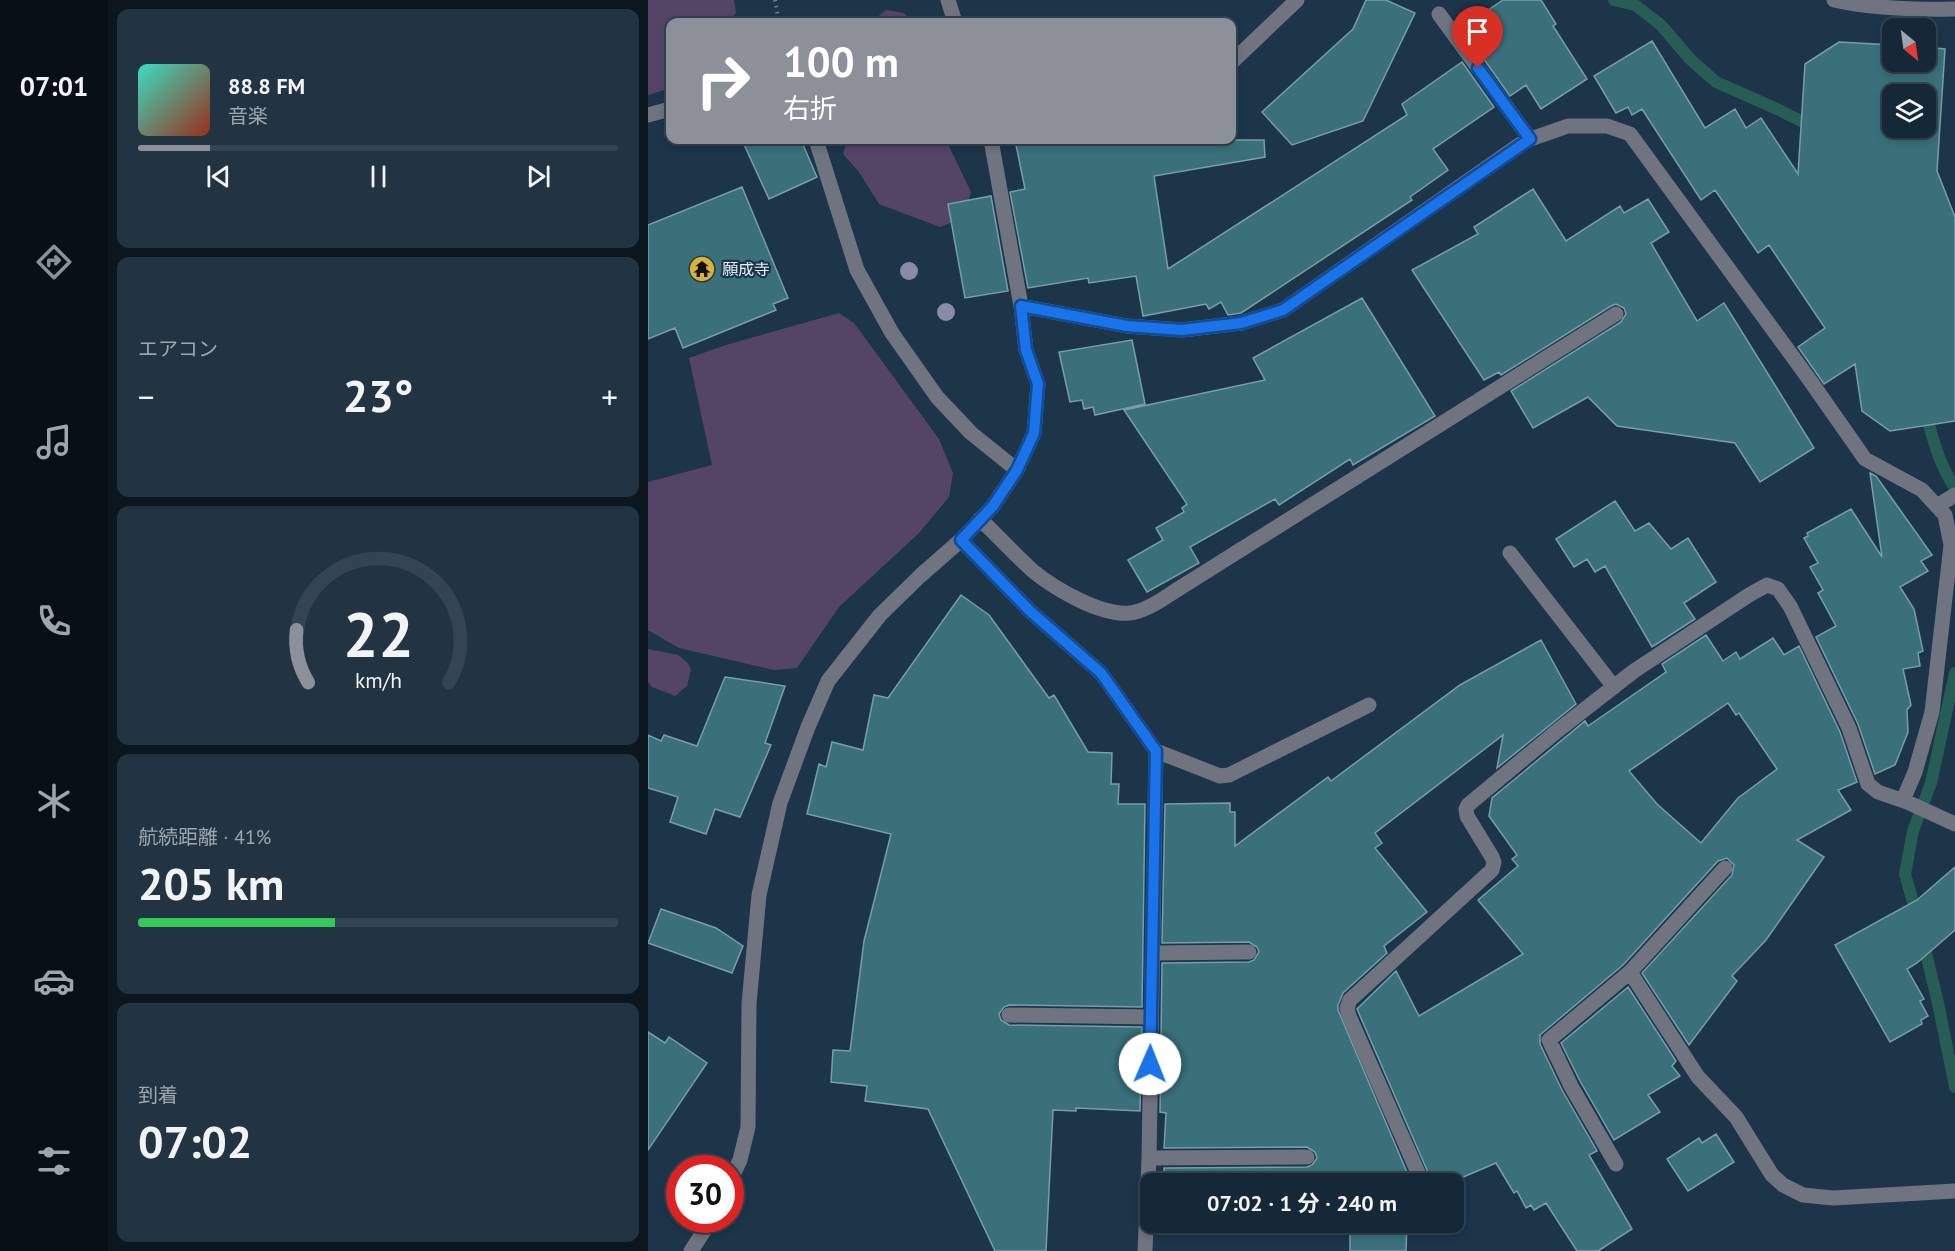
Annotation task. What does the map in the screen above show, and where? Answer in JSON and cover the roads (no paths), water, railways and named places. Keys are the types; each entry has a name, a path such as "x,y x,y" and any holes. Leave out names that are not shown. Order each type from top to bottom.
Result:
{"street":[{"path":"948,0 954,18"},
{"path":"1236,58 1297,0"},
{"path":"1834,0 1857,5 1916,10 1955,9"},
{"path":"1439,14 1530,139"},
{"path":"648,115 666,110"},
{"path":"1021,306 1127,326 1182,330 1241,323 1283,310 1530,139 1568,126 1607,126 1630,134 1796,360 1865,459 1922,490 1947,500 1945,515 1951,545 1932,712 1905,801"},
{"path":"817,144 857,270 892,333 938,396 971,433 1017,470"},
{"path":"741,1155 748,1127 749,1004 759,895 780,803 828,681 880,615 961,540 993,506 1017,470 1034,433 1038,384 1026,350 1021,306 992,144"},
{"path":"980,519 1034,572 1069,595 1101,609 1128,614 1140,611 1184,586 1616,314"},
{"path":"961,540 1030,611 1101,673 1156,751 1220,776 1229,775 1369,705"},
{"path":"1510,553 1614,687"},
{"path":"1418,1173 1349,1016 1347,1008 1350,1000 1491,870 1494,862 1467,816 1468,805 1634,671 1749,595 1767,585 1778,589 1790,606 1849,728 1868,783 1878,792 1905,801 1949,821"},
{"path":"1145,1251 1149,1158 1156,751"},
{"path":"1616,1164 1571,1086 1549,1040 1630,972 1725,868"},
{"path":"1152,953 1250,952"},
{"path":"1630,972 1698,1077 1736,1118 1772,1175 1783,1185 1803,1195 1833,1198 1955,1191"},
{"path":"1008,1015 1151,1017"},
{"path":"1149,1158 1307,1157"},
{"path":"691,1251 703,1233"}],"waterway":[{"path":"1614,0 1635,5 1661,25 1690,59 1716,82 1815,128"},
{"path":"1925,411 1941,461 1955,488"},
{"path":"1917,916 1905,874 1913,831 1931,783 1955,673"},
{"path":"1923,941 1955,1087"}],"place":[{"name":"願成寺","path":"702,269"}]}
